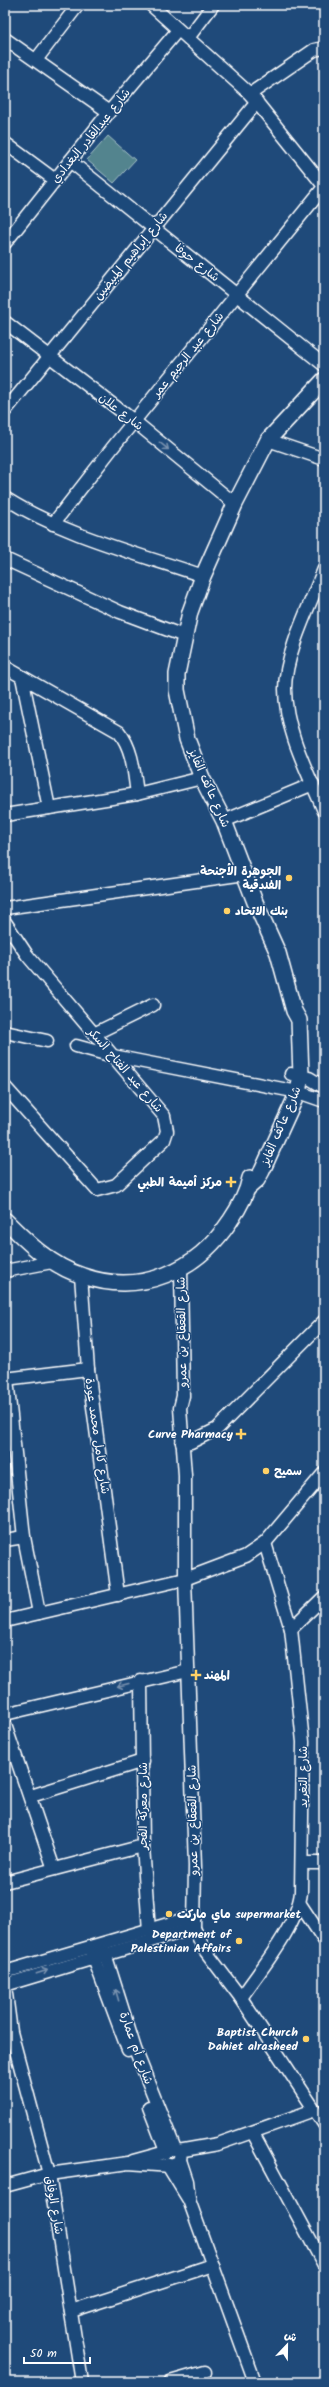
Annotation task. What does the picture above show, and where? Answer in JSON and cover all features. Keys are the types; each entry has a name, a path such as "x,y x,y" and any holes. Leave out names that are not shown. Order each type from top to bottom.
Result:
{"main road":[{"name":"شارع عاكف الفايز","path":"5,1220 52,1262 82,1276 108,1282 134,1282 166,1276 202,1255 219,1237 239,1207 248,1188 257,1180 262,1171 293,1091 296,1075 299,1020 294,1011 278,953 255,902 246,874 224,821 202,778 187,739 177,690 177,674 184,636 202,576 268,440 324,380"}],"street":[{"path":"36,60 78,5"},
{"path":"151,5 254,98 324,186"},
{"path":"188,38 213,5"},
{"name":"شارع عبدالقادر البغدادي","path":"5,243 70,160 178,30"},
{"path":"5,39 109,112"},
{"name":"شارع إبراهيم المبيضين","path":"5,411 153,228 254,98 314,50 324,48"},
{"path":"5,144 55,180"},
{"name":"شارع حوفا","path":"70,160 153,228 238,294 324,365"},
{"name":"شارع عبد الرحيم عمر","path":"53,524 134,421 324,186"},
{"name":"شارع علان","path":"5,322 134,421 236,504"},
{"path":"268,440 324,459"},
{"path":"5,498 53,524 108,546 202,576"},
{"path":"5,559 113,610 184,636"},
{"path":"324,569 287,668 285,689 289,716 324,811"},
{"path":"5,667 119,732 126,741 130,753 137,794"},
{"path":"22,678 49,808"},
{"path":"5,815 137,794 202,778"},
{"path":"224,821 313,784"},
{"path":"5,908 246,874"},
{"name":"شارع عبد الفتاح السكر","path":"5,922 27,955 164,1116 167,1131 164,1140 116,1185 104,1190 97,1190 92,1188 5,1087"},
{"path":"94,1034 153,1005"},
{"path":"5,1032 46,1041"},
{"path":"76,1046 113,1056 293,1091 324,1101"},
{"path":"296,1075 315,1080 324,1087"},
{"path":"5,1270 52,1262"},
{"name":"شارع القعقاع بن عمرو","path":"181,1268 183,1396 187,1406 185,1579 194,1866 193,1922 204,1949 241,1998 324,2124"},
{"name":"شارع كامل محمد عودة","path":"82,1276 88,1369 118,1595"},
{"path":"186,1438 217,1429 221,1423 324,1321"},
{"path":"39,1613 24,1537 6,1379 88,1369"},
{"path":"5,1621 185,1579 246,1556 265,1543 324,1473"},
{"path":"5,1540 24,1537"},
{"name":"شارع التغريد","path":"241,1998 288,1928 300,1904 302,1863 303,1742 291,1629 265,1543"},
{"path":"291,1629 324,1597"},
{"path":"5,1714 188,1671"},
{"name":"شارع معركة الفجر","path":"141,1681 143,1846 149,1931"},
{"path":"5,1725 31,1796 54,1869"},
{"path":"31,1796 143,1760"},
{"path":"5,1882 143,1846"},
{"path":"302,1863 324,1863"},
{"path":"300,1904 324,1940"},
{"path":"104,1949 149,1931 193,1922"},
{"path":"5,1986 91,1953 193,1922"},
{"name":"شارع أم عمارة","path":"104,1949 132,2050"},
{"path":"5,1972 91,1953"},
{"name":"شارع أم عمارة","path":"91,1953 132,2050 172,2156 187,2181 189,2200 256,2382"},
{"name":"شارع الوفاق","path":"5,1986 8,2027 49,2174 82,2382"},
{"path":"5,2186 49,2174 172,2156 200,2154 218,2144 253,2133 314,2110"},
{"path":"253,2133 324,2265"},
{"path":"71,2311 213,2265"},
{"path":"170,2382 205,2372"}],"green space":[{"path":"108,136 135,160 114,183 87,160"}],"place":[{"name":"الجوهرة الأجنحة الفندقية","path":"289,878"},
{"name":"بنك الاتحاد","path":"227,911"},
{"name":"مركز أميمة الطبي","path":"231,1182"},
{"name":"Curve Pharmacy","path":"241,1434"},
{"name":"سميح","path":"266,1471"},
{"name":"المهند","path":"196,1675"},
{"name":"ماي ماركت supermarket","path":"169,1914"},
{"name":"Department of Palestinian Affairs","path":"239,1941"},
{"name":"Baptist Church Dahiet alrasheed","path":"306,2039"}]}
